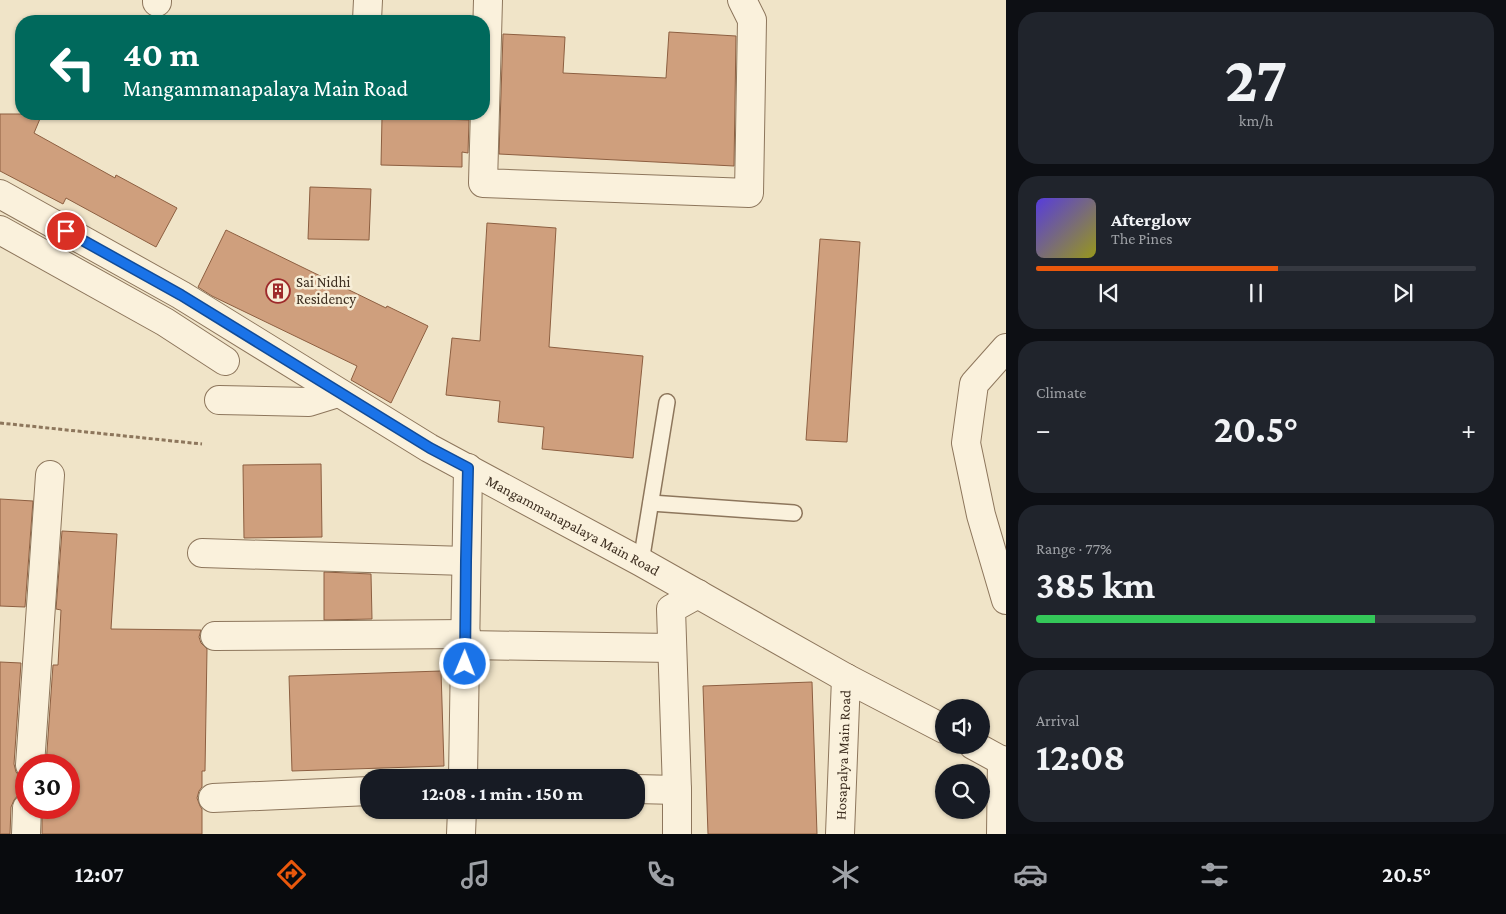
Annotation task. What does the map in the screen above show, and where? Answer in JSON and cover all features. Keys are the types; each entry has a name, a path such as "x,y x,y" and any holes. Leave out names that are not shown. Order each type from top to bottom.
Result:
{"street":[{"path":"488,0 488,15"},
{"path":"485,120 483,183 749,194 752,20 742,0"},
{"name":"Mangammanapalaya Main Road","path":"0,194 181,295 430,448 641,562 846,678 935,724"},
{"path":"0,230 165,322 225,361"},
{"path":"165,322 181,295"},
{"path":"1006,348 974,384 966,443 981,515 1006,600"},
{"path":"219,400 309,402 338,392"},
{"path":"463,769 468,468"},
{"path":"31,754 50,476"},
{"path":"202,553 466,561"},
{"path":"677,834 671,609 698,594"},
{"path":"216,636 466,640 672,648"},
{"name":"Hosapalya Main Road","path":"840,834 846,678"},
{"path":"989,754 1004,762 1000,834"},
{"path":"645,789 677,790"},
{"path":"213,798 360,792"},
{"path":"26,834 27,819"},
{"path":"461,834 462,819"}],"lane":[{"path":"641,562 667,402"},
{"path":"651,504 794,513"}],"path":[{"path":"0,423 202,444"}],"building":[{"path":"669,32 736,36 734,166 499,154 503,34 565,37 563,73 666,78"},
{"path":"0,114 15,114 15,120 39,120 34,133 115,178 116,175 177,208 156,247 66,198 63,204 0,171"},
{"path":"382,120 469,120 468,153 462,152 462,167 381,165"},
{"path":"310,187 371,189 369,240 308,239"},
{"path":"487,223 556,228 549,347 643,356 633,458 542,449 544,427 498,422 500,401 446,395 452,338 480,341"},
{"name":"Sai Nidhi Residency","path":"226,230 386,308 387,306 428,326 391,403 351,380 357,366 212,296 198,287"},
{"path":"820,239 860,242 847,442 806,440"},
{"path":"321,464 322,537 244,538 243,465"},
{"path":"0,499 33,501 25,607 0,606"},
{"path":"62,531 117,534 111,629 201,630 199,637 201,643 207,649 205,771 202,771 202,787 197,798 202,809 202,834 42,834 42,819 80,819 80,754 47,754 53,665 58,665 61,610 56,609"},
{"path":"324,572 371,574 372,619 324,620"},
{"path":"0,662 21,663 14,764 15,799 11,807 10,834 0,834"},
{"path":"441,671 444,766 292,771 289,676"},
{"path":"812,682 817,834 708,834 703,686"}],"place":[{"name":"Sai Nidhi Residency","path":"278,291"}],"route":[{"path":"66,231 181,295 430,448 468,468 465,664"}]}
